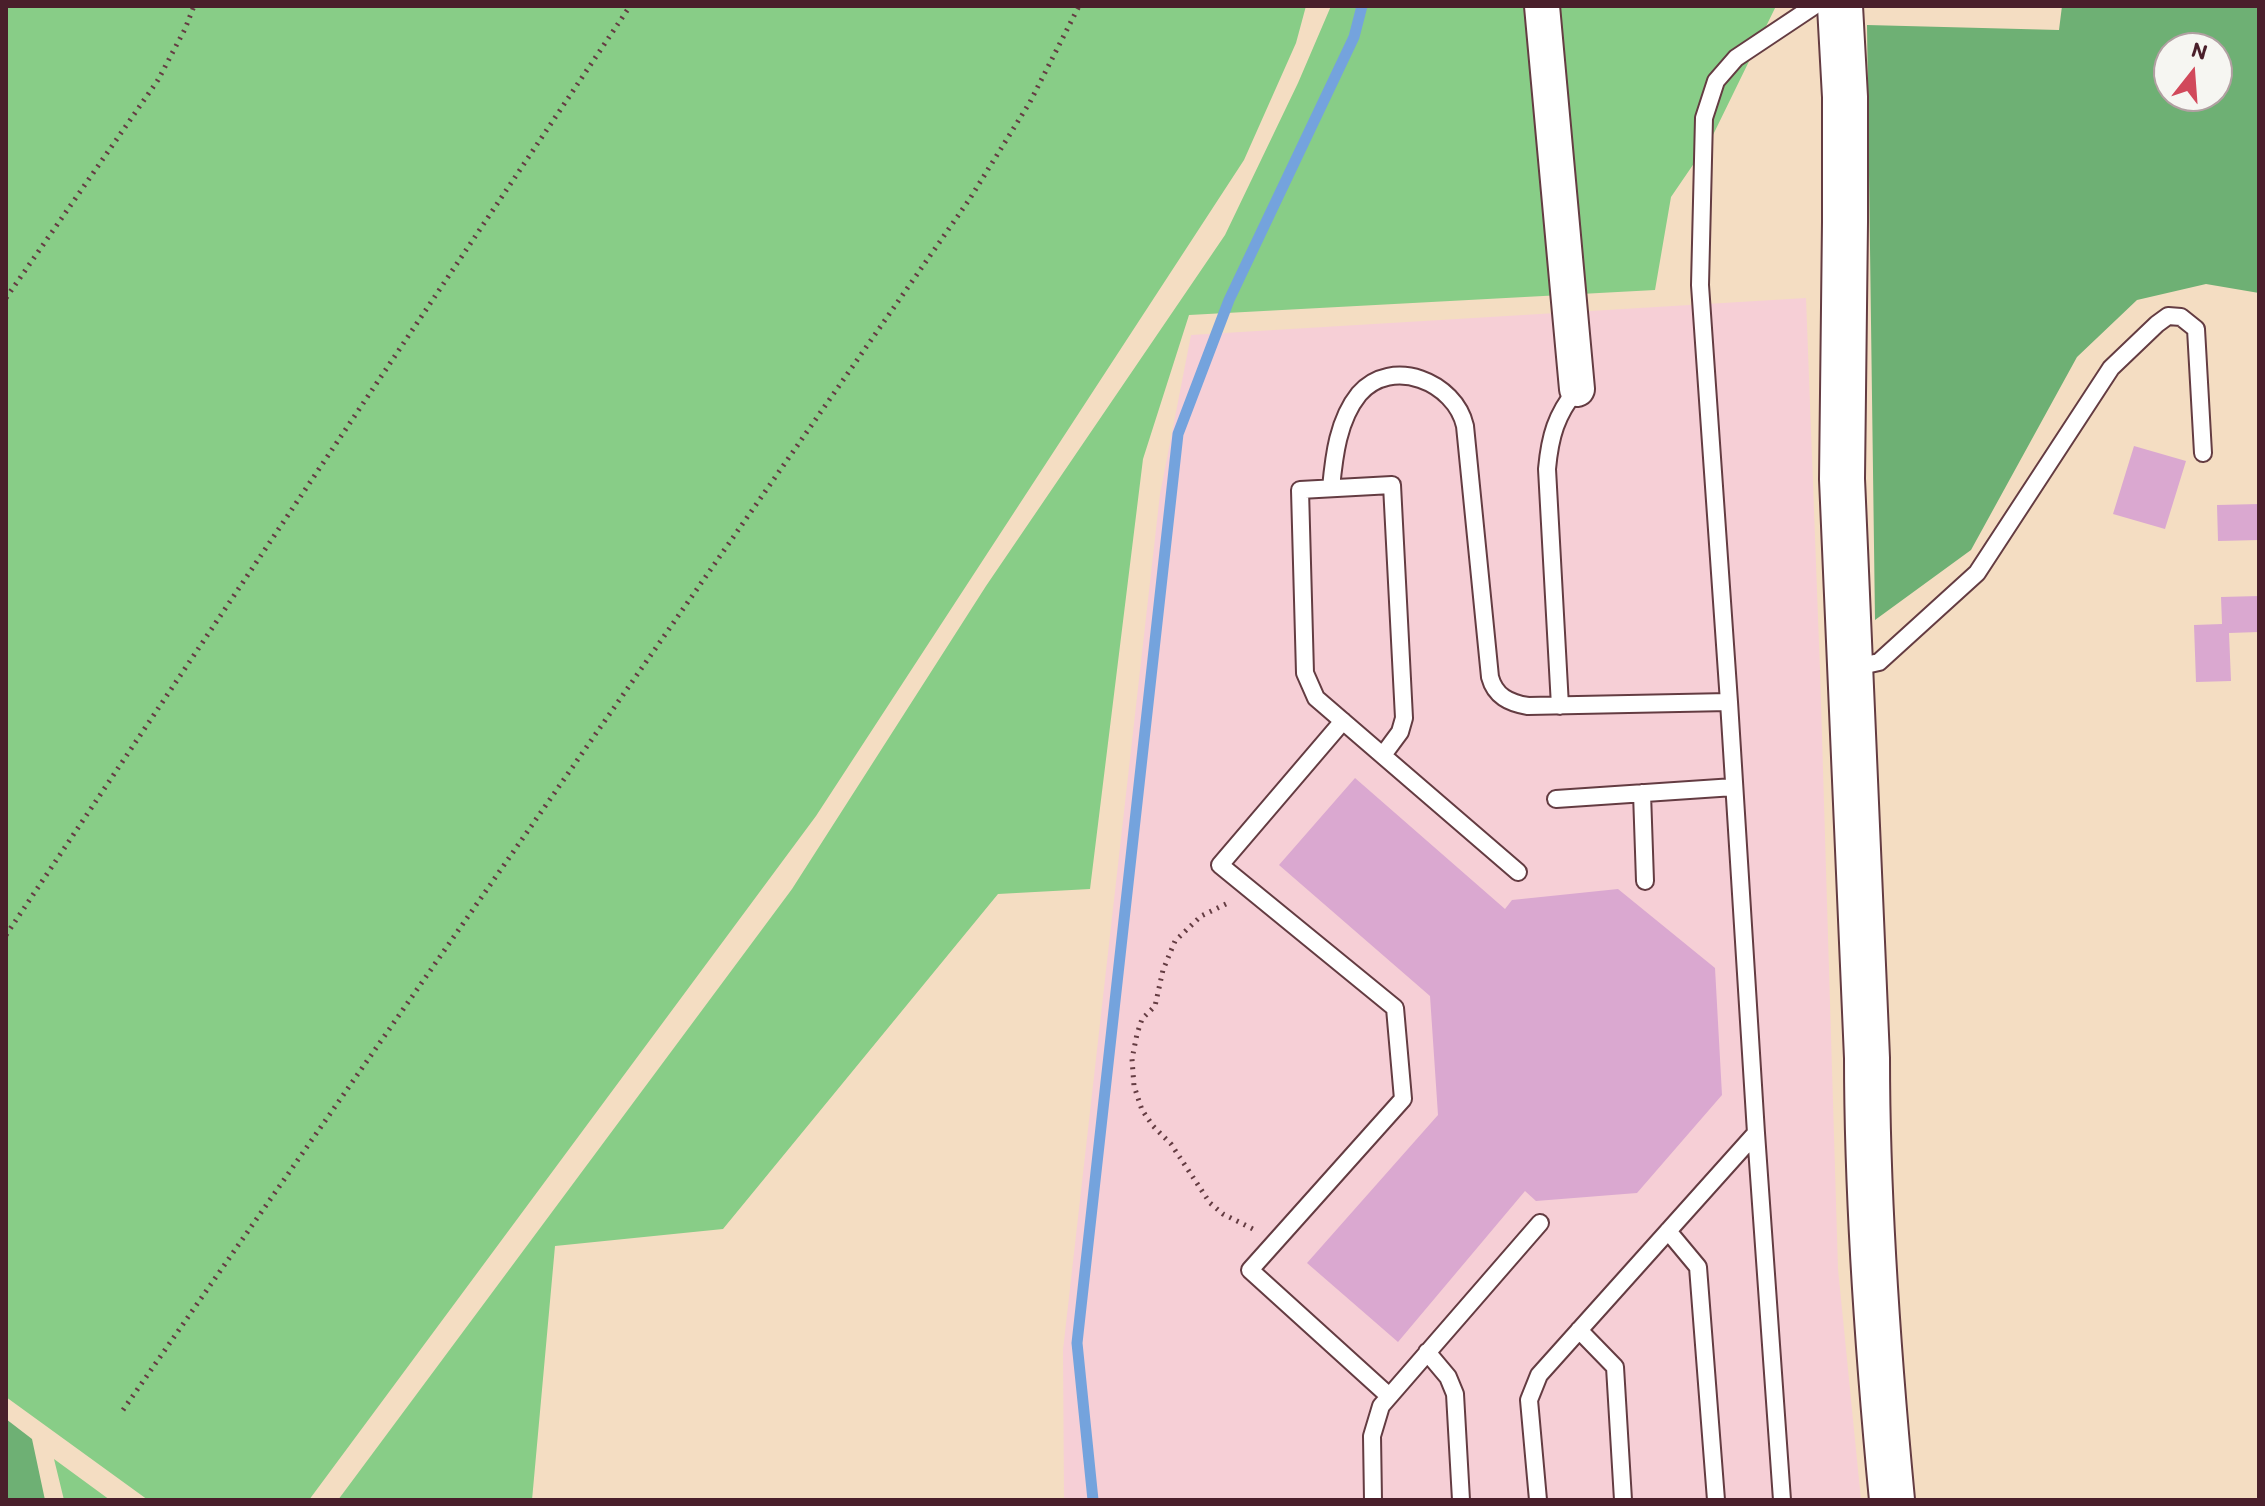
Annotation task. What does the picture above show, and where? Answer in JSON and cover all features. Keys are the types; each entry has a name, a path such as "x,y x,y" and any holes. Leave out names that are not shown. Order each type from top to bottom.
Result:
{"main road":[{"path":"1833,10 1845,97 1842,479 1867,1058 1867,1139 1892,1500"}],"street":[{"path":"1542,6 1577,389"}],"lane":[{"path":"1782,1500 1700,285 1704,118 1716,81 1736,58 1833,10"},
{"path":"1850,668 1879,662 1977,573 2111,368 2168,316 2181,317 2196,329 2203,453"},
{"path":"1331,488 1341,429 1350,406 1361,392 1374,382 1388,377 1403,376 1432,383 1445,392 1462,413 1465,426 1491,682 1497,693 1528,706 1729,702"},
{"path":"1560,706 1547,469 1555,424 1564,405 1577,389"},
{"path":"1383,755 1400,732 1404,718 1392,485 1300,490 1305,673 1316,698 1518,872"},
{"path":"1343,721 1220,865 1395,1008 1403,1099 1250,1270 1389,1396"},
{"path":"1556,799 1734,787"},
{"path":"1642,793 1645,881"},
{"path":"1538,1500 1529,1400 1539,1375 1756,1133"},
{"path":"1373,1500 1372,1436 1381,1406 1540,1223"},
{"path":"1668,1231 1698,1267 1716,1500"},
{"path":"1579,1330 1615,1367 1623,1500"},
{"path":"1427,1352 1448,1377 1455,1394 1461,1500"}],"path":[{"path":"6,298 158,80 194,6"},
{"path":"6,935 630,6"},
{"path":"123,1410 969,200 1030,102 1079,6"},
{"path":"1252,891 1201,916 1175,941 1163,970 1155,1006 1142,1019 1132,1059 1134,1086 1142,1110 1171,1144 1210,1203 1223,1214 1276,1240"}],"shaded area":[{"path":"1806,298 1838,1269 1861,1500 1064,1500 1063,1350 1160,494 1191,335"}],"green space":[{"path":"6,6 1306,6 1296,43 1244,160 816,816 309,1500 148,1500 6,1397"},
{"path":"1331,6 1776,6 1712,137 1671,197 1655,290 1189,315 1143,459 1090,889 998,894 723,1229 555,1246 532,1500 338,1500 792,889 986,586 1225,235"},
{"path":"2062,6 2259,6 2259,293 2206,284 2137,300 2077,357 1971,550 1875,620 1867,25 2059,30"},
{"path":"6,1419 32,1439 45,1500 6,1500"},
{"path":"54,1459 110,1500 64,1500"}],"building":[{"path":"2134,446 2186,461 2165,529 2113,514"},
{"path":"2259,504 2259,540 2218,541 2217,505"},
{"path":"2259,596 2259,632 2229,633 2231,681 2196,682 2194,625 2222,624 2221,597"},
{"path":"1355,778 1505,909 1512,900 1618,889 1715,968 1722,1095 1637,1193 1536,1201 1525,1191 1398,1342 1307,1263 1438,1115 1430,996 1279,865"}],"waterway":[{"path":"1093,1500 1077,1343 1178,434 1229,300 1354,37 1362,6"}]}
